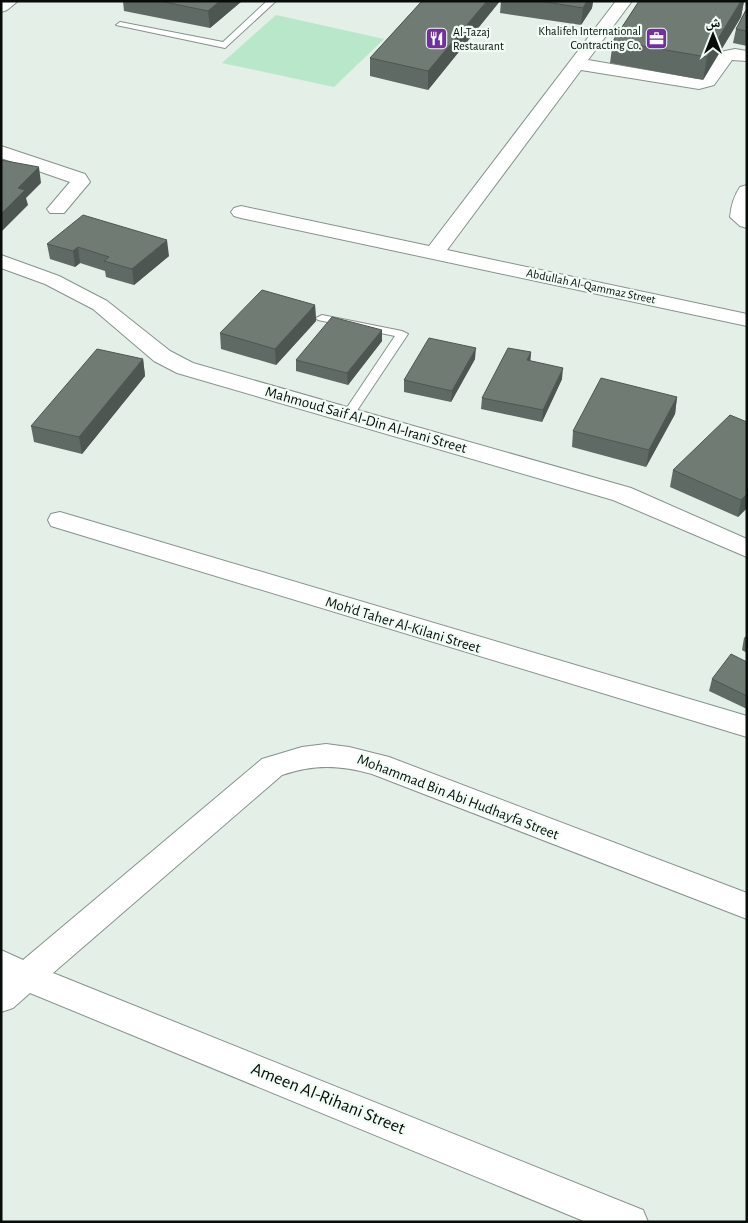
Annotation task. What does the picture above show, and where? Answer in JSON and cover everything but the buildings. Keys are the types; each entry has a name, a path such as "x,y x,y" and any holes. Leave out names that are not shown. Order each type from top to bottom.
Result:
{"street":[{"path":"1,7 10,1"},
{"path":"434,253 624,1"},
{"path":"578,64 699,84 708,81 726,56 735,54 747,56"},
{"path":"1,152 78,178 80,182 78,186 57,210"},
{"path":"747,191 741,206 740,216 747,222"},
{"name":"Abdullah Al-Qammaz Street","path":"241,212 747,320"},
{"name":"Mahmoud Saif Al-Din Al-Irani Street","path":"1,261 52,280 100,305 162,356 185,368 587,482 622,494 747,549"},
{"name":"Moh'd Taher Al-Kilani Street","path":"60,520 747,727"},
{"name":"Mohammad Bin Abi Hudhayfa Street","path":"9,979 272,767 303,755 342,754 379,765 747,906"},
{"name":"Ameen Al-Rihani Street","path":"9,979 630,1222"}],"lane":[{"path":"120,25 225,45 272,1"},
{"path":"322,318 402,334 348,415"}],"green space":[{"path":"276,15 384,39 334,87 222,63"}],"place":[{"name":"Khalifeh International Contracting Co.","path":"657,38"},
{"name":"Al-Tazaj Restaurant","path":"437,39"}]}
